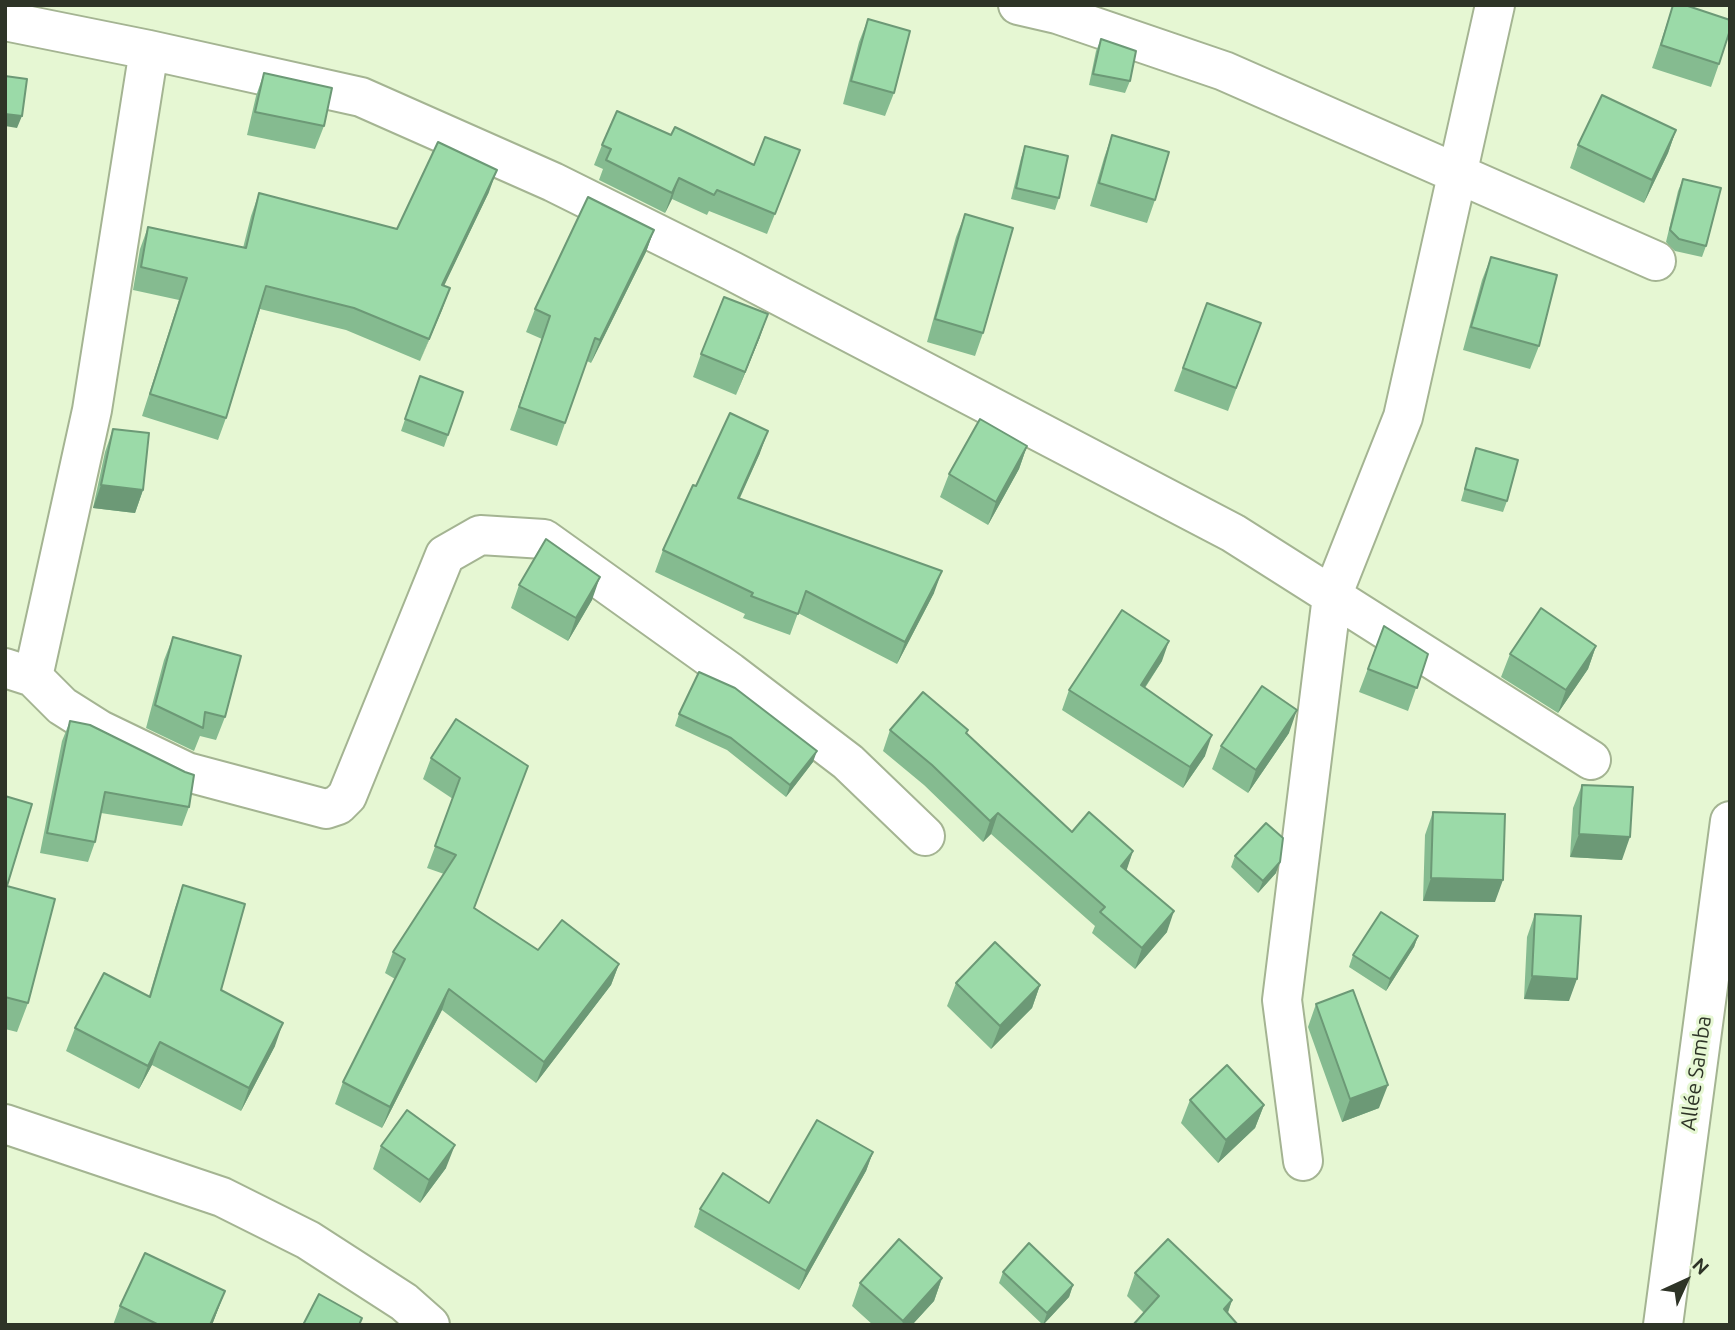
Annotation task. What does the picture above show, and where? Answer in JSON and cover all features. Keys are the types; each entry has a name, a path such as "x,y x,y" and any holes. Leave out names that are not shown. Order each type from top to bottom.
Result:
{"street":[{"path":"1018,5 1057,14 1224,71 1656,261"},
{"path":"1303,1161 1282,1000 1332,596 1404,417 1495,5"},
{"path":"5,21 361,97 553,181 744,277 1233,533 1591,760"},
{"path":"149,50 92,410 19,673 62,706 100,730 187,772 326,808 338,805 347,796 445,555 480,535 544,539 848,762 925,836"},
{"name":"Allée Samba","path":"1663,1325 1730,821"},
{"path":"5,1124 222,1197 308,1240 404,1301 430,1325"}],"building":[{"path":"1673,5 1685,5 1730,20 1730,30 1719,64 1661,45"},
{"path":"868,19 910,31 894,93 851,81"},
{"path":"1101,39 1136,51 1130,81 1093,74"},
{"path":"264,73 332,88 324,126 255,112"},
{"path":"5,76 27,79 22,116 5,114"},
{"path":"1602,95 1676,130 1652,180 1578,145"},
{"path":"617,111 671,135 675,127 754,165 765,137 800,150 775,214 717,190 714,195 679,178 672,193 606,160 611,149 602,145"},
{"path":"1112,135 1169,152 1155,200 1099,183"},
{"path":"438,142 497,170 442,285 450,288 429,339 354,308 266,286 226,418 150,394 187,278 141,267 148,227 246,248 259,193 397,229"},
{"path":"1025,146 1068,156 1059,198 1016,188"},
{"path":"1683,179 1721,188 1706,246 1679,239 1670,230"},
{"path":"588,197 654,230 600,340 595,338 565,423 519,407 550,316 535,309"},
{"path":"965,214 1013,228 983,333 935,319"},
{"path":"1491,257 1557,275 1539,346 1471,327"},
{"path":"724,297 768,314 745,372 701,354"},
{"path":"1207,303 1261,323 1236,388 1183,368"},
{"path":"420,376 463,392 448,435 405,419"},
{"path":"730,413 768,431 738,498 942,571 905,642 806,591 798,614 751,596 753,593 663,550"},
{"path":"980,419 1027,446 996,502 949,474"},
{"path":"113,429 149,433 143,490 101,485"},
{"path":"1476,448 1518,460 1507,501 1465,489"},
{"path":"546,539 600,577 576,618 519,585"},
{"path":"1541,608 1596,646 1566,690 1510,654"},
{"path":"1122,610 1169,641 1141,685 1212,735 1190,767 1069,690"},
{"path":"1384,626 1428,654 1417,688 1368,669"},
{"path":"173,637 241,656 225,717 205,712 203,728 155,705"},
{"path":"699,672 735,688 817,751 790,785 731,738 679,714"},
{"path":"1262,686 1297,710 1256,770 1221,746"},
{"path":"923,692 968,730 966,733 1072,832 1089,812 1133,851 1121,866 1174,911 1142,948 1100,912 1105,907 998,813 990,821 932,765 890,730"},
{"path":"456,719 528,766 474,908 538,950 562,920 619,964 544,1062 449,989 390,1107 343,1082 405,959 393,952 456,855 435,846 460,778 431,758"},
{"path":"70,721 90,725 194,775 189,807 105,792 95,842 47,833"},
{"path":"1582,785 1633,787 1630,837 1579,834"},
{"path":"5,796 32,804 7,886 55,899 28,1003 5,997"},
{"path":"1433,812 1505,814 1503,880 1431,878"},
{"path":"1266,823 1283,838 1280,862 1263,881 1235,856"},
{"path":"183,885 245,904 221,990 283,1023 249,1088 160,1042 148,1066 75,1028 104,973 150,997"},
{"path":"1381,912 1418,936 1390,979 1353,955"},
{"path":"1535,914 1581,916 1577,979 1532,976"},
{"path":"995,942 1040,985 1000,1026 956,983"},
{"path":"1353,990 1388,1085 1350,1099 1316,1004"},
{"path":"1227,1065 1264,1105 1226,1140 1190,1100"},
{"path":"407,1110 455,1145 429,1180 381,1146"},
{"path":"817,1120 873,1152 806,1271 700,1209 723,1173 769,1203"},
{"path":"899,1239 942,1278 903,1321 860,1283"},
{"path":"1168,1239 1232,1300 1224,1309 1238,1325 1133,1325 1159,1296 1135,1273"},
{"path":"1029,1243 1073,1285 1047,1313 1003,1272"},
{"path":"145,1253 225,1291 210,1325 159,1325 120,1306"},
{"path":"319,1294 362,1318 359,1325 303,1325"}]}
